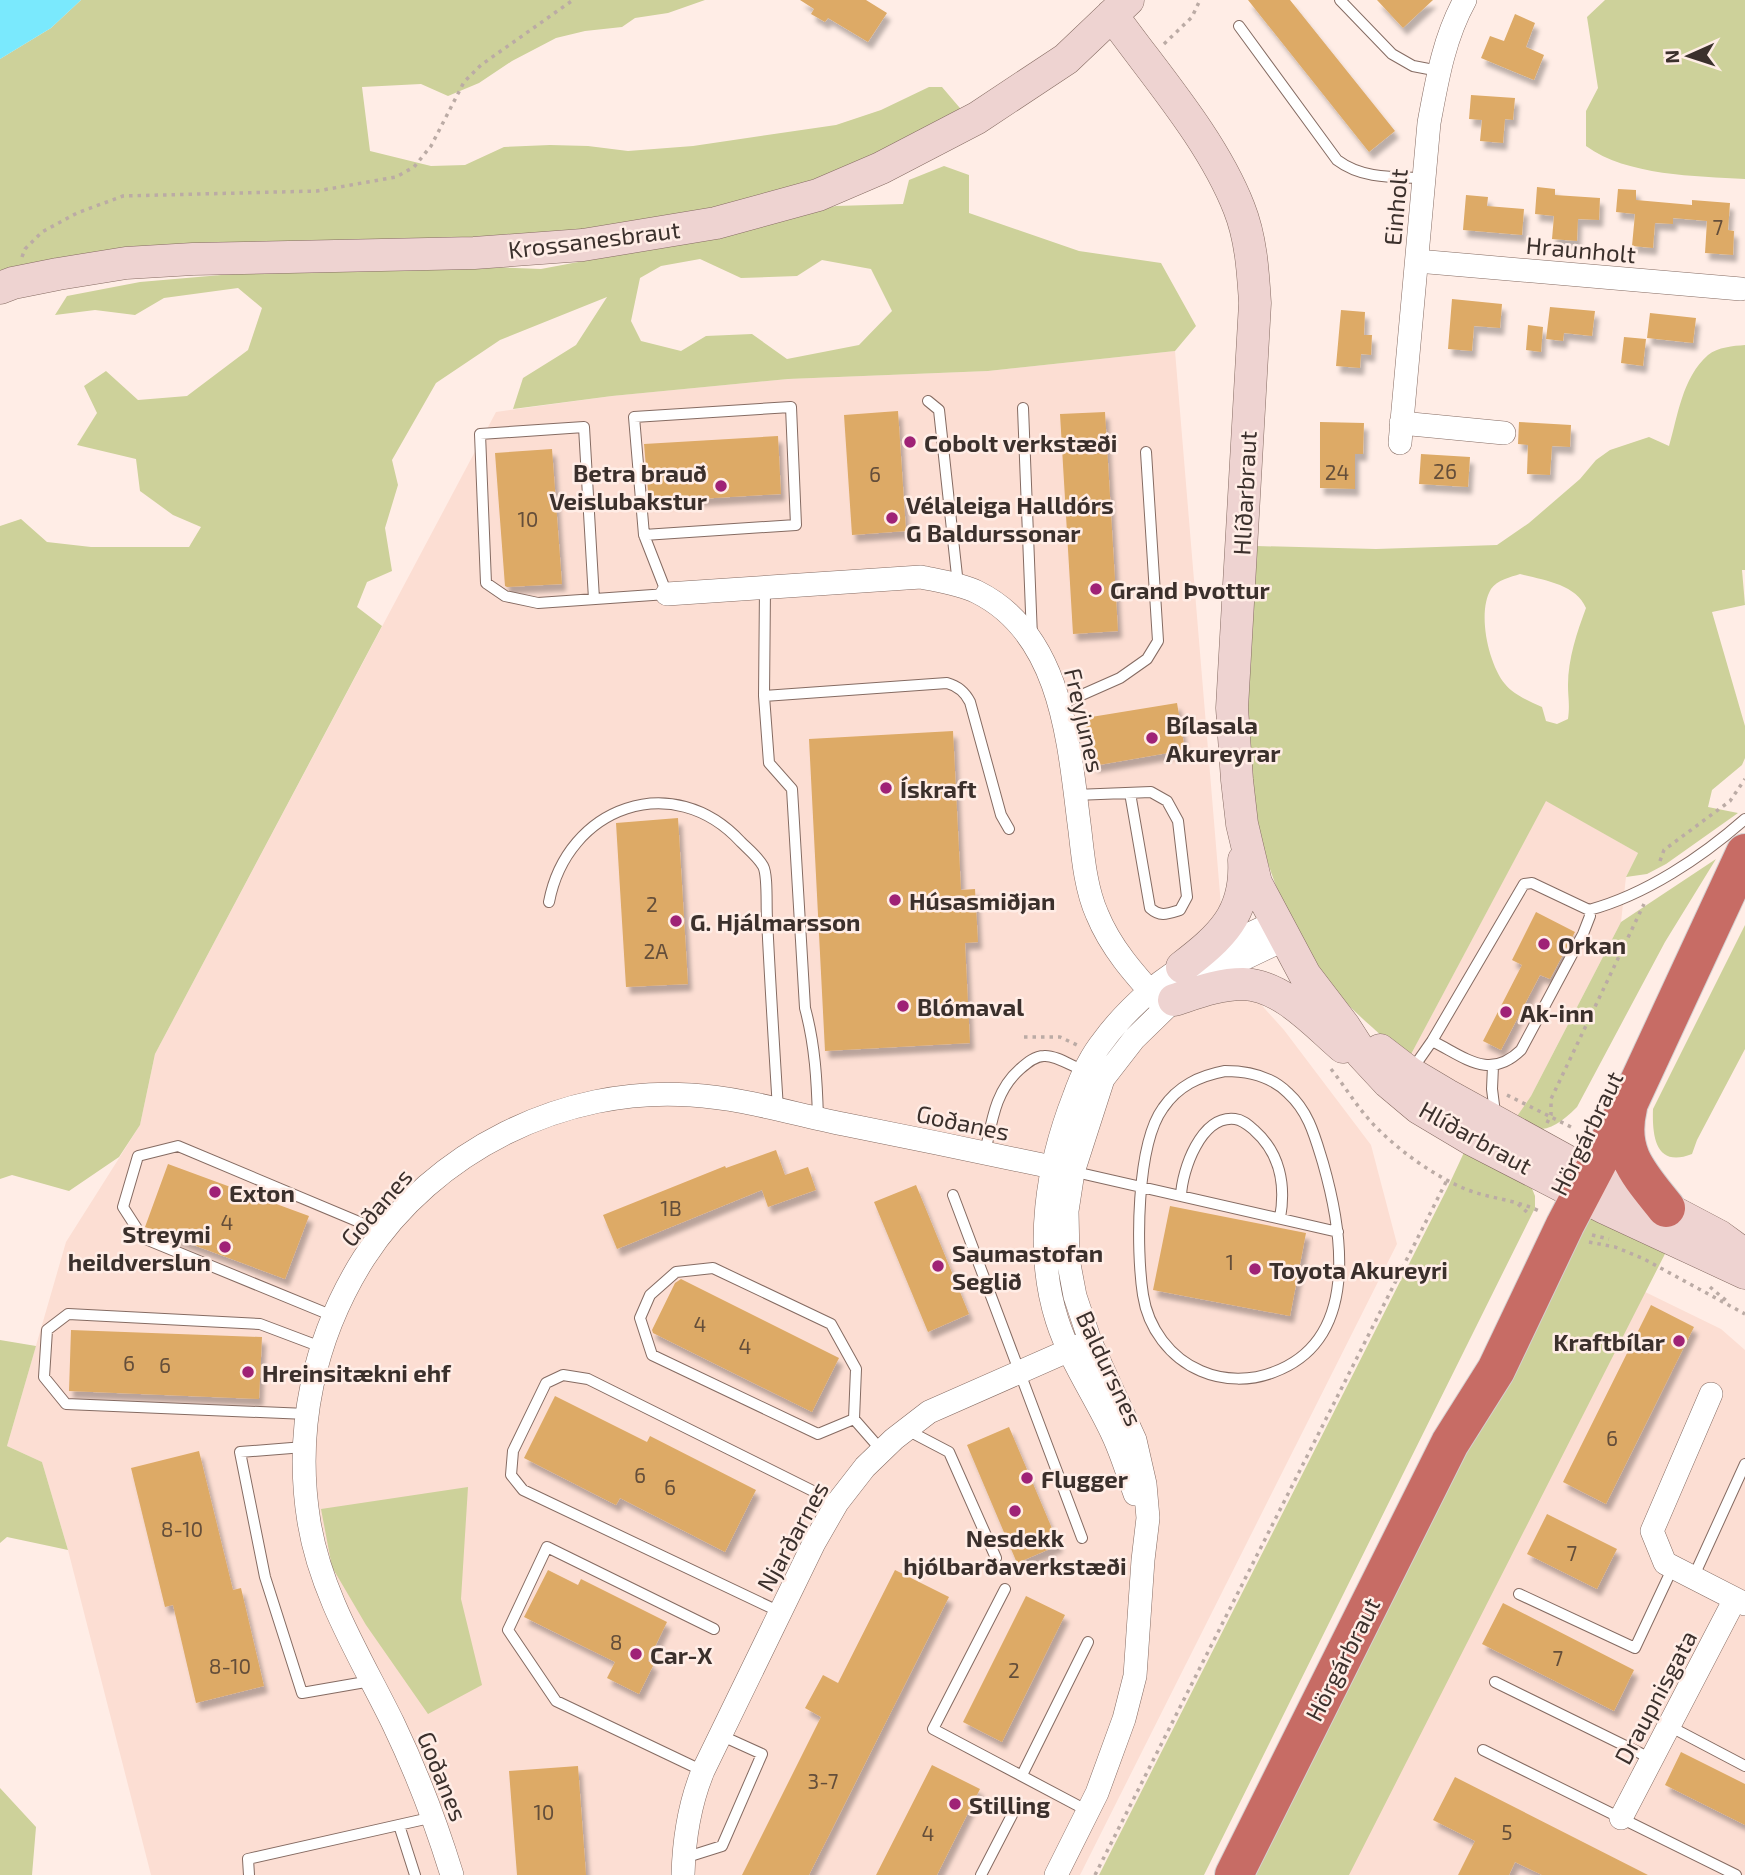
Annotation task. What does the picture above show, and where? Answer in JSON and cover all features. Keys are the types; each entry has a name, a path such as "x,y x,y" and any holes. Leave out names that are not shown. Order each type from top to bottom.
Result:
{"highway":[{"name":"Hörgárbraut","path":"1234,1875 1450,1443 1496,1370 1568,1175 1670,957 1699,900 1745,835"},
{"name":"Hörgárbraut","path":"1568,1175 1629,1103 1745,853"},
{"path":"1629,1103 1624,1132 1626,1149 1639,1173 1666,1208"}],"street":[{"name":"Einholt","path":"1465,0 1452,23 1429,123 1400,433 1504,432"},
{"name":"Krossanesbraut","path":"7,285 126,264 474,253 583,245 716,223 818,195 881,169 930,143 995,108 1066,58 1120,8"},
{"name":"Hlíðarbraut","path":"1120,8 1144,60 1185,114 1222,172 1240,209 1251,251 1255,303 1232,708 1242,824 1256,883 1305,975 1362,1054 1399,1082 1497,1123 1568,1175 1745,1273"},
{"name":"Hraunholt","path":"1417,261 1741,289"},
{"name":"Freyjunes","path":"667,594 921,577 958,585 979,593 1014,619 1032,640 1047,668 1059,705 1095,912 1112,946 1163,1000"},
{"path":"1182,967 1213,943 1233,919 1245,877 1242,824"},
{"name":"Baldursnes","path":"1163,1000 1182,967 1281,931"},
{"name":"Baldursnes","path":"1056,1875 1097,1793 1124,1719 1135,1676 1148,1518 1145,1484 1135,1440 1090,1341 1075,1296 1068,1259 1061,1130 1094,1075 1102,1041 1163,1000 1222,969 1281,931"},
{"path":"1163,1000 1224,986 1245,984 1261,988 1281,996 1399,1082"},
{"name":"Hlíðarbraut","path":"1399,1082 1419,1108 1471,1139 1666,1208 1719,1236 1745,1255"},
{"name":"Goðanes","path":"452,1875 434,1817 394,1726 338,1615 316,1556 305,1493 304,1447 307,1414 321,1346 351,1279 383,1232 413,1199 465,1156 503,1134 555,1112 588,1103 654,1094 722,1098 1062,1169"},
{"name":"Baldursnes","path":"1062,1169 1045,1228 1048,1275 1056,1318 1068,1350 1114,1436 1136,1498 1143,1560"},
{"name":"Njarðarnes","path":"684,1867 684,1842 692,1798 703,1771 780,1612 837,1503 865,1467 929,1412 1090,1341"},
{"name":"Draupnisgata","path":"1621,1818 1669,1726 1740,1602 1665,1563 1651,1531 1711,1394"}],"lane":[{"path":"1340,0 1392,54 1413,66 1439,71"},
{"path":"1240,26 1337,160 1347,167 1377,176 1424,178"},
{"path":"928,401 939,410 958,585"},
{"path":"594,599 584,427 480,434 486,583 505,596 538,603 667,594 643,535 634,417 791,407 796,525 643,535"},
{"path":"1023,408 1032,640"},
{"path":"1059,705 1120,678 1147,659 1158,641 1146,452"},
{"path":"765,588 764,696 769,763 792,789 805,1008 815,1053 818,1119"},
{"path":"764,696 947,683 954,685 970,702 1000,810 1009,829"},
{"path":"1075,795 1151,792 1167,801 1178,821 1186,897 1180,910 1157,914 1150,908 1130,793"},
{"path":"549,902 558,870 571,848 587,830 616,812 647,804 679,806 709,816 734,835 764,867 778,1109"},
{"path":"1399,1082 1432,1041 1524,884 1532,883 1589,910 1617,903 1720,841 1745,819"},
{"path":"1432,1041 1483,1066 1502,1065 1511,1059 1521,1050 1588,925 1589,910"},
{"path":"985,1153 996,1102 1003,1087 1025,1064 1046,1055 1094,1075"},
{"path":"1493,1066 1492,1089 1497,1123"},
{"path":"1241,1071 1257,1075 1286,1091 1307,1116 1332,1195 1338,1231 1337,1296 1330,1319 1318,1339 1295,1361 1267,1375 1251,1378 1219,1377 1195,1368 1174,1353 1162,1341 1146,1311 1138,1248 1141,1187 1154,1123 1171,1098 1189,1083 1210,1074 1241,1071"},
{"path":"1181,1196 1184,1170 1197,1144 1219,1123 1239,1120 1257,1133 1275,1158 1283,1188 1280,1218"},
{"path":"333,1316 143,1238 123,1207 138,1156 178,1146 383,1232"},
{"path":"1062,1169 1338,1231"},
{"path":"953,1195 1082,1538"},
{"path":"854,1419 818,1434 652,1356 640,1318 650,1295 676,1272 713,1268 831,1324 856,1369 854,1419 882,1451"},
{"path":"307,1414 66,1404 44,1377 47,1329 68,1314 260,1324 321,1346"},
{"path":"780,1612 523,1490 511,1475 513,1451 546,1383 563,1375 588,1379 837,1503"},
{"path":"907,1430 949,1452 996,1558"},
{"path":"304,1447 240,1452 265,1577 302,1693 371,1681"},
{"path":"1520,1594 1635,1648 1683,1573 1745,1464"},
{"path":"703,1771 556,1702 508,1630 547,1547 714,1629"},
{"path":"1005,1589 933,1729 1088,1811"},
{"path":"1022,1775 1088,1642"},
{"path":"1495,1682 1652,1759"},
{"path":"1669,1726 1745,1766"},
{"path":"684,1867 722,1846 762,1754 720,1735"},
{"path":"1483,1750 1736,1875"},
{"path":"981,1875 1012,1815"},
{"path":"249,1875 248,1859 434,1817"},
{"path":"399,1825 415,1875"}],"path":[{"path":"7,285 25,248 42,232 77,213 122,196 317,191 396,177 414,167 431,146 464,82 481,65 573,0"},
{"path":"1144,60 1179,32 1192,17 1200,0"},
{"path":"1546,1125 1551,1100 1641,914 1664,850 1730,801 1745,779"},
{"path":"1024,1037 1059,1037 1082,1047"},
{"path":"1326,1064 1378,1129 1412,1157 1447,1180 1466,1189 1514,1201 1529,1214"},
{"path":"1492,1089 1550,1115 1568,1175 1514,1201"},
{"path":"1094,1875 1447,1180"},
{"path":"1580,1239 1615,1247 1644,1259 1745,1314"}],"shaded area":[{"path":"1175,351 1221,906 1239,980 1284,1030 1371,1145 1397,1244 1080,1875 151,1875 68,1550 42,1462 7,1446 66,1242 140,1125 155,1054 496,412 612,396 788,379 988,371"},
{"path":"1546,800 1638,853 1626,877 1621,922 1531,1096 1511,1125 1409,1058"},
{"path":"1596,1268 1721,1329 1745,1350 1745,1875 1313,1875"}],"green space":[{"path":"81,0 705,0 668,13 635,18 622,27 585,31 556,38 512,61 479,83 448,96 421,84 362,87 370,151 431,166 465,165 504,147 588,146 628,151 693,146 836,125 881,110 929,87 942,87 965,114 847,169 725,211 573,236 0,279 0,59 51,28"},
{"path":"1605,0 1745,0 1745,179 1641,169 1603,156 1586,146 1586,111 1598,88 1587,17"},
{"path":"944,166 969,175 969,213 1079,251 1161,263 1196,326 1175,351 988,371 788,379 612,396 513,409 523,378 576,345 607,297 500,340 436,383 392,460 398,485 385,528 392,571 367,582 357,607 382,626 155,1054 140,1125 119,1157 69,1191 12,1175 0,1179 0,526 21,519 47,542 91,547 189,547 201,527 173,515 140,491 136,459 77,445 97,413 84,386 106,371 138,400 187,396 248,350 262,308 238,288 164,298 135,315 95,310 55,315 67,296 140,282 256,272 467,266 541,269 706,238 836,206 903,204 909,180","holes":["700,259 741,278 797,276 822,260 871,269 892,311 859,345 787,359 752,334 706,336 681,351 641,341 631,321 640,278 661,266"]},
{"path":"1745,345 1745,570 1742,570 1745,605 1712,612 1745,726 1745,758 1742,765 1712,790 1708,807 1738,813 1666,864 1647,874 1626,877 1638,853 1546,801 1409,1058 1350,1007 1321,973 1285,908 1268,862 1255,814 1248,753 1249,653 1256,546 1376,549 1497,545 1529,523 1610,450 1649,437 1669,446 1682,398 1699,364 1716,350","holes":["1520,574 1567,588 1575,593 1586,608 1570,665 1568,719 1557,724 1546,721 1542,707 1517,695 1505,684 1489,651 1485,611 1491,589 1497,583"]},
{"path":"1716,859 1665,942 1577,1107 1561,1121 1547,1128 1531,1129 1511,1125 1531,1096 1621,922"},
{"path":"1745,925 1745,1049 1692,1154 1671,1157 1664,1153 1655,1139 1653,1109"},
{"path":"1467,1146 1531,1186 1535,1196 1535,1208 1204,1875 1099,1875 1447,1189"},
{"path":"1591,1217 1668,1248 1349,1875 1251,1875 1566,1240"},
{"path":"0,1340 36,1346 7,1446 42,1462 68,1550 7,1537 0,1543"},
{"path":"468,1487 461,1599 482,1685 428,1714 366,1625 332,1567 321,1509"},
{"path":"0,1788 36,1827 32,1875 0,1875"}],"water":[{"path":"0,0 81,0 51,28 0,59"}],"building":[{"path":"800,0 866,0 887,13 868,42 828,18 825,22 811,14 814,9"},
{"path":"1248,0 1290,0 1395,131 1369,152"},
{"path":"1377,0 1433,0 1403,28"},
{"path":"1515,14 1535,23 1526,47 1544,55 1534,80 1481,58 1490,36 1504,41"},
{"path":"1471,95 1515,98 1513,120 1505,119 1503,143 1480,141 1482,120 1469,119"},
{"path":"1537,187 1555,189 1555,195 1600,198 1599,220 1578,219 1577,241 1552,239 1554,216 1535,214"},
{"path":"1618,189 1636,190 1636,200 1692,205 1692,200 1730,203 1728,230 1734,231 1733,255 1705,253 1707,221 1673,218 1673,224 1655,223 1653,248 1632,246 1635,214 1616,212"},
{"path":"1466,195 1488,197 1487,206 1524,209 1522,235 1463,230"},
{"path":"1452,299 1502,304 1500,328 1474,326 1472,351 1448,349"},
{"path":"1550,307 1595,311 1592,336 1564,333 1563,341 1546,339"},
{"path":"1341,310 1365,312 1364,335 1372,335 1371,355 1361,354 1360,368 1336,366"},
{"path":"1650,313 1696,318 1693,343 1647,338"},
{"path":"1528,325 1543,327 1541,352 1526,350"},
{"path":"1624,337 1646,339 1643,366 1621,363"},
{"path":"898,411 906,531 852,535 844,415"},
{"path":"1105,412 1118,631 1073,634 1060,414"},
{"path":"1320,422 1364,423 1363,454 1355,454 1355,489 1320,488"},
{"path":"1519,422 1571,425 1570,447 1552,446 1550,475 1527,474 1528,445 1518,444"},
{"path":"778,436 781,494 649,502 644,444"},
{"path":"552,449 562,584 507,587 495,453"},
{"path":"1421,454 1470,457 1468,487 1419,484"},
{"path":"1177,703 1185,750 1093,766 1085,718"},
{"path":"953,731 961,890 975,889 978,942 965,943 970,1043 825,1051 809,739"},
{"path":"678,818 688,984 626,987 616,823"},
{"path":"1536,912 1575,932 1550,979 1540,975 1501,1050 1483,1041 1522,965 1512,960"},
{"path":"776,1150 785,1175 808,1167 816,1190 768,1207 762,1190 617,1249 603,1215 725,1166 726,1168"},
{"path":"168,1164 309,1216 285,1279 145,1227"},
{"path":"916,1185 969,1314 928,1332 874,1202"},
{"path":"1170,1206 1306,1233 1290,1316 1153,1290"},
{"path":"681,1279 839,1358 812,1412 653,1333 652,1330 675,1283"},
{"path":"1651,1305 1694,1327 1606,1504 1563,1482"},
{"path":"71,1330 262,1337 259,1399 69,1391"},
{"path":"555,1396 647,1442 650,1436 756,1490 725,1552 620,1498 616,1505 524,1458"},
{"path":"1009,1427 1059,1545 1017,1563 967,1445"},
{"path":"199,1451 233,1590 241,1588 264,1686 196,1703 173,1605 165,1607 131,1468"},
{"path":"1547,1514 1617,1549 1597,1589 1527,1554"},
{"path":"548,1570 578,1585 581,1579 667,1622 648,1661 654,1664 639,1694 607,1678 615,1662 524,1617"},
{"path":"895,1570 949,1597 809,1875 742,1875 821,1717 805,1708 823,1675 838,1683"},
{"path":"1026,1596 1065,1615 1002,1742 963,1722"},
{"path":"1503,1603 1634,1670 1614,1711 1482,1644"},
{"path":"1681,1752 1745,1784 1745,1825 1665,1785"},
{"path":"932,1765 980,1789 937,1875 876,1875"},
{"path":"578,1766 586,1875 517,1875 509,1771"},
{"path":"1455,1777 1648,1875 1542,1875 1515,1862 1509,1875 1458,1875 1475,1841 1433,1820"}],"place":[{"name":"Cobolt verkstæði","path":"910,442"},
{"name":"Betra brauð Veislubakstur","path":"721,486"},
{"name":"Vélaleiga Halldórs G Baldurssonar","path":"892,518"},
{"name":"Grand Þvottur","path":"1096,589"},
{"name":"Bílasala Akureyrar","path":"1152,738"},
{"name":"Ískraft","path":"886,788"},
{"name":"Húsasmiðjan","path":"895,900"},
{"name":"G. Hjálmarsson","path":"676,921"},
{"name":"Orkan","path":"1544,944"},
{"name":"Blómaval","path":"903,1006"},
{"name":"Ak-inn","path":"1506,1012"},
{"name":"Exton","path":"215,1192"},
{"name":"Streymi heildverslun","path":"225,1247"},
{"name":"Saumastofan Seglið","path":"938,1266"},
{"name":"Toyota Akureyri","path":"1255,1269"},
{"name":"Kraftbílar","path":"1679,1341"},
{"name":"Hreinsitækni ehf","path":"248,1372"},
{"name":"Flugger","path":"1027,1478"},
{"name":"Nesdekk hjólbarðaverkstæði","path":"1015,1511"},
{"name":"Car-X","path":"636,1654"},
{"name":"Stilling","path":"955,1804"}]}
